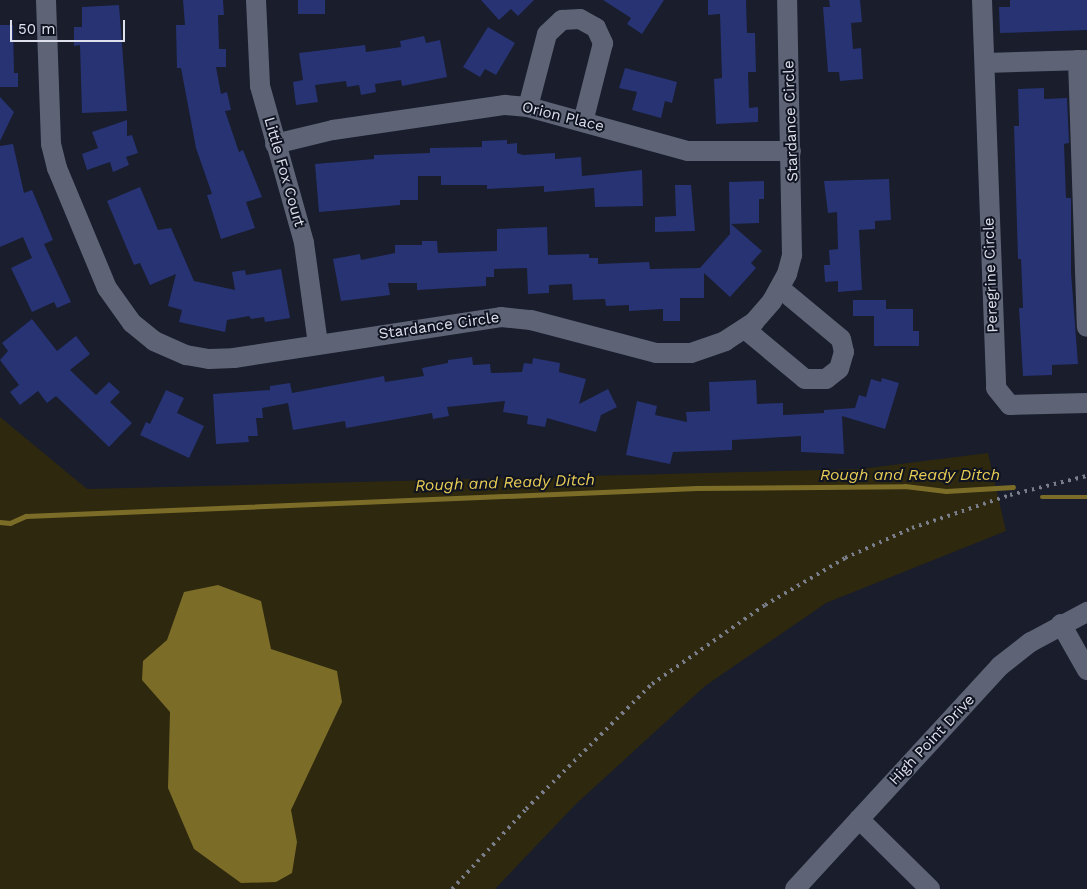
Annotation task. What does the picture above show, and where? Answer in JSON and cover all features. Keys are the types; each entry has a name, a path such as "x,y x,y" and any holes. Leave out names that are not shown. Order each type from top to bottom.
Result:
{"street":[{"name":"Stardance Circle","path":"46,0 49,120 57,168 107,288 123,313 154,341 198,357 234,358 318,344 510,317 644,351 675,354 706,349 745,329 763,313 781,289 792,255 792,151 787,0"},
{"name":"Little Fox Court","path":"256,0 258,72 304,243 318,344"},
{"path":"982,0 985,63 1083,60 1087,327"},
{"path":"528,106 549,30 562,20 580,19 596,28 603,43 583,122"},
{"name":"Peregrine Circle","path":"985,63 996,388 1010,405 1087,403"},
{"name":"Orion Place","path":"276,144 334,130 465,109 505,105 528,106 695,152 792,151"},
{"path":"745,329 805,380 820,381 835,373 843,359 842,341 781,289"},
{"name":"High Point Drive","path":"795,889 1000,666 1031,642 1061,624 1087,612"},
{"path":"1061,624 1087,670"},
{"path":"859,820 930,889"}],"shaded area":[{"path":"0,417 87,489 861,469 988,453 1006,531 826,603 705,686 576,804 495,889 0,889"},
{"path":"218,585 261,601 271,649 337,671 342,702 291,810 297,842 292,873 276,882 241,883 194,849 168,788 170,712 142,680 143,661 167,640 184,592"}],"building":[{"path":"183,0 223,0 224,15 218,15 219,49 226,49 226,67 216,67 221,94 227,92 231,110 225,111 239,152 243,150 262,197 246,202 255,228 221,239 207,195 212,194 196,148 181,68 177,68 176,25 185,25"},
{"path":"298,0 325,0 325,14 298,14"},
{"path":"481,0 534,0 518,16 511,9 499,20"},
{"path":"603,0 664,0 642,34 627,24 631,18"},
{"path":"708,0 746,0 747,33 755,33 756,72 748,72 749,108 758,107 758,122 716,124 714,79 722,78 720,14 708,15"},
{"path":"829,0 860,0 862,22 851,23 853,49 861,48 863,79 840,81 839,72 828,72 823,7 830,7"},
{"path":"1010,0 1087,0 1087,30 1000,33 999,7 1010,7"},
{"path":"119,5 127,111 82,113 80,45 74,46 74,27 82,27 82,7"},
{"path":"0,25 13,25 14,73 18,73 18,87 0,87"},
{"path":"488,27 515,43 496,75 485,69 480,77 463,67"},
{"path":"424,36 426,43 440,40 447,77 402,86 401,80 375,84 376,92 361,95 359,85 347,87 346,81 315,85 318,102 296,105 293,82 303,80 299,53 365,45 366,52 401,47 400,41"},
{"path":"625,68 677,82 672,103 665,101 661,118 632,110 637,92 619,88"},
{"path":"1044,88 1044,99 1067,98 1069,143 1064,144 1066,198 1071,198 1071,272 1078,364 1052,365 1052,375 1023,376 1019,308 1023,308 1021,259 1018,259 1014,126 1019,126 1018,89"},
{"path":"0,97 14,112 0,141"},
{"path":"127,120 127,136 132,135 138,153 126,157 129,165 113,172 110,162 87,170 82,154 98,148 92,132"},
{"path":"507,140 507,144 517,143 517,153 523,155 555,153 555,159 581,157 582,176 642,170 643,206 595,207 594,188 544,192 544,186 487,189 487,185 441,185 441,176 418,176 418,200 400,200 400,205 319,212 315,164 374,159 374,155 430,153 430,148 482,147 482,141"},
{"path":"13,144 24,193 32,190 53,240 44,244 71,302 57,308 54,302 32,312 11,268 32,258 23,237 0,247 0,146"},
{"path":"889,179 891,220 875,221 875,229 859,230 862,290 838,292 838,281 825,282 824,265 830,265 829,250 838,249 837,212 828,213 824,181"},
{"path":"764,181 764,199 759,199 759,223 731,224 762,251 751,263 756,268 730,297 704,273 704,298 680,298 680,321 663,321 663,309 629,311 629,305 606,306 605,299 573,300 572,284 549,285 549,293 528,294 527,268 494,269 494,277 486,277 486,286 417,290 417,283 388,283 390,295 341,301 333,259 360,254 361,260 395,253 395,245 422,245 422,241 437,241 438,253 497,251 497,229 547,227 548,255 589,254 589,258 598,258 598,264 649,262 650,269 700,268 730,234 729,182"},
{"path":"675,185 691,185 695,231 655,232 655,217 676,216"},
{"path":"140,187 158,230 171,228 194,281 235,290 232,272 245,270 246,275 281,269 290,318 265,322 264,317 251,319 249,316 227,320 225,332 179,322 182,310 168,306 176,274 150,285 140,263 134,265 107,201"},
{"path":"853,300 886,300 886,309 913,309 913,331 919,331 919,346 874,346 874,316 853,316"},
{"path":"32,319 57,351 76,336 90,354 70,370 96,395 109,382 120,392 110,402 132,423 109,447 56,396 47,403 38,391 20,405 10,392 19,385 0,360 8,351 2,343"},
{"path":"472,357 473,365 490,364 491,373 522,372 524,363 532,364 533,358 560,363 559,372 586,379 579,404 608,389 617,407 601,415 596,432 547,418 545,427 527,424 528,416 503,412 505,401 447,407 449,416 433,419 432,413 346,428 345,421 293,430 288,403 262,408 263,418 256,418 258,436 248,436 249,442 216,444 213,394 270,390 270,386 290,383 292,393 384,376 385,382 424,376 422,368 448,363 448,360"},
{"path":"882,378 899,383 885,429 842,416 844,454 801,452 801,436 732,440 732,450 673,452 670,464 626,455 637,401 657,406 655,415 687,422 686,412 710,411 709,382 756,380 757,404 783,403 783,415 824,413 824,410 855,408 859,395 866,397 871,379 881,382"},
{"path":"166,390 184,398 177,413 204,426 189,458 140,435 146,422 150,424"}],"waterway":[{"name":"Rough and Ready Ditch","path":"0,522 10,523 26,516 696,488 905,486 946,491 1013,487"},
{"name":"Rough and Ready Ditch","path":"1042,497 1087,497"}],"railway":[{"path":"452,889 526,809 652,684 765,605 845,558 912,528 1010,495 1087,476"}]}
